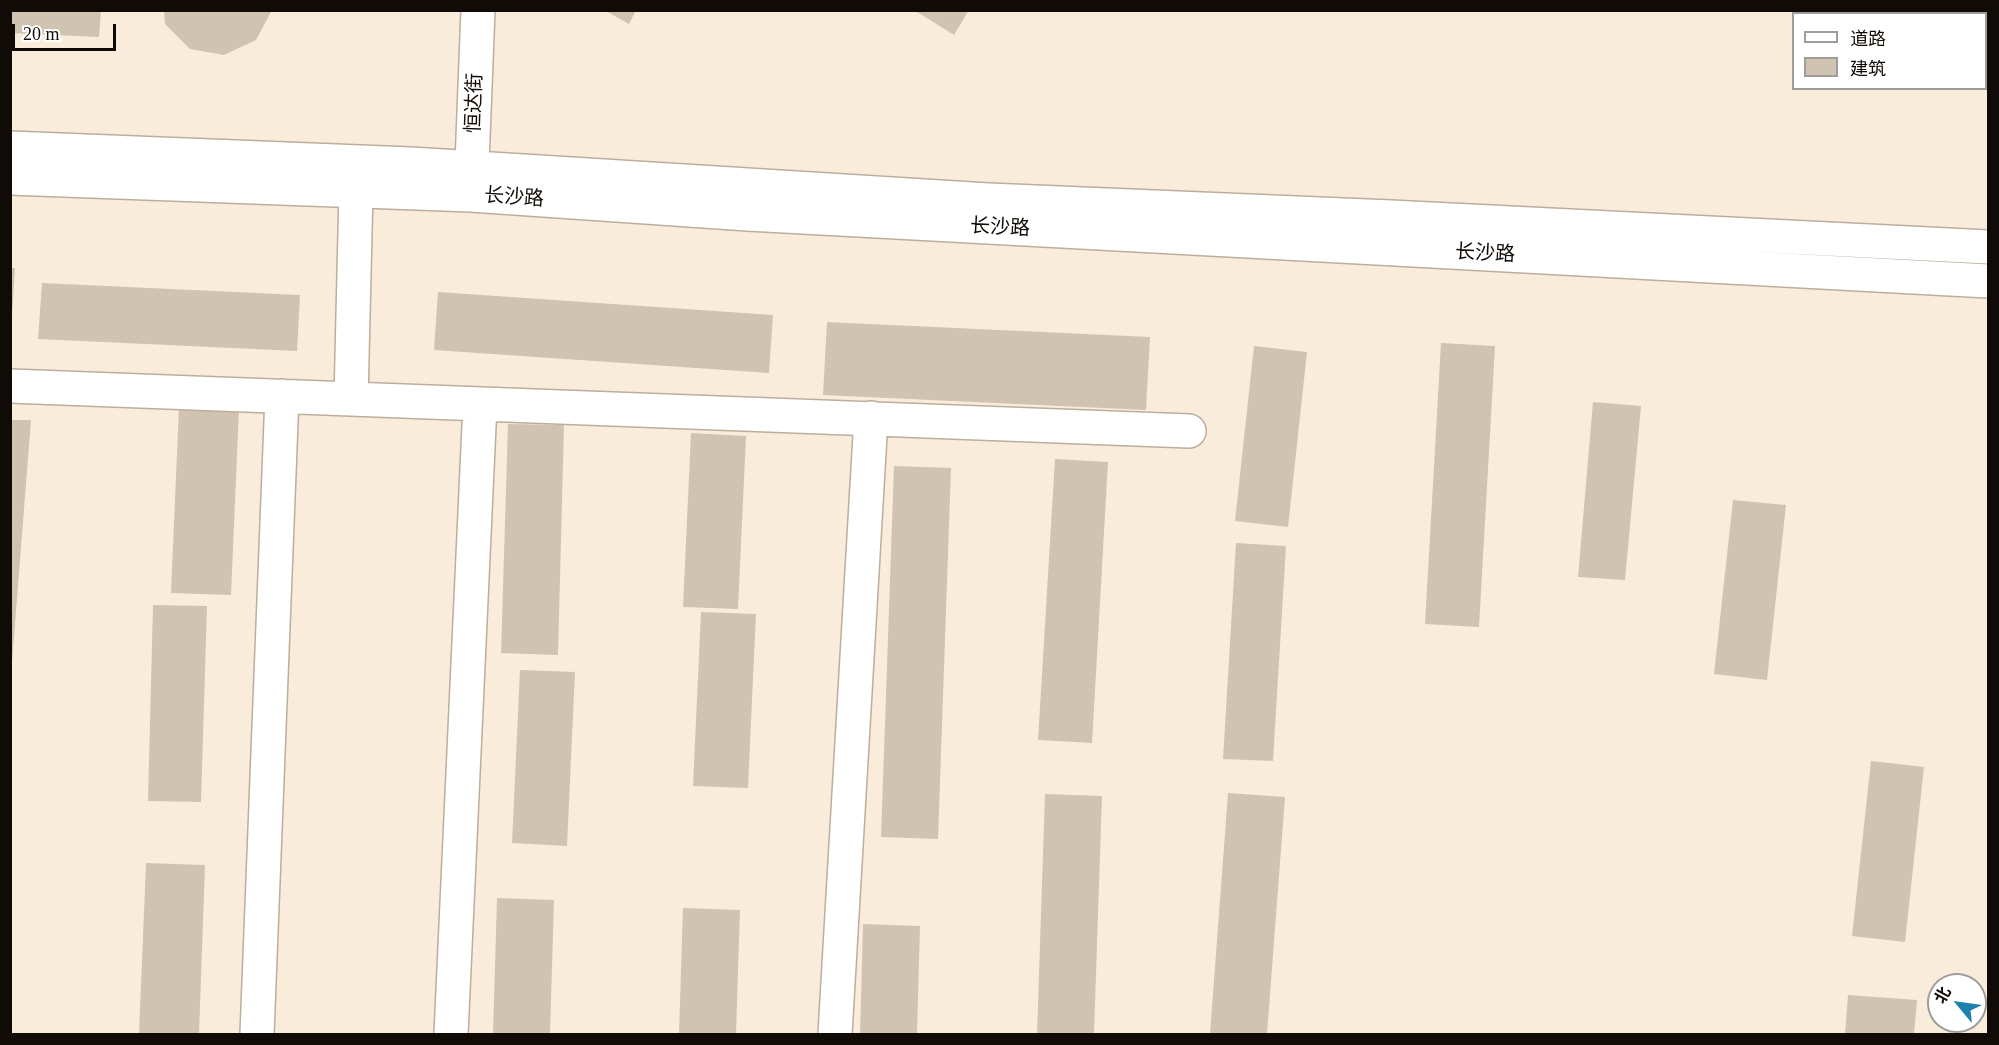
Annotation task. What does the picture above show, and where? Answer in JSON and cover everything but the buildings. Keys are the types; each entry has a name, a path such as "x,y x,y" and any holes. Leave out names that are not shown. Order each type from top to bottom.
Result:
{"street":[{"name":"恒达街","path":"472,181 478,10"},
{"name":"长沙路","path":"10,148 472,181 1379,216 1989,247"},
{"name":"长沙路","path":"10,178 356,190 472,181 748,214 1989,281"},
{"path":"351,399 356,190"},
{"path":"10,386 1189,430"},
{"path":"257,1035 282,396"},
{"path":"450,1035 480,404"},
{"path":"835,1035 871,418"}]}
